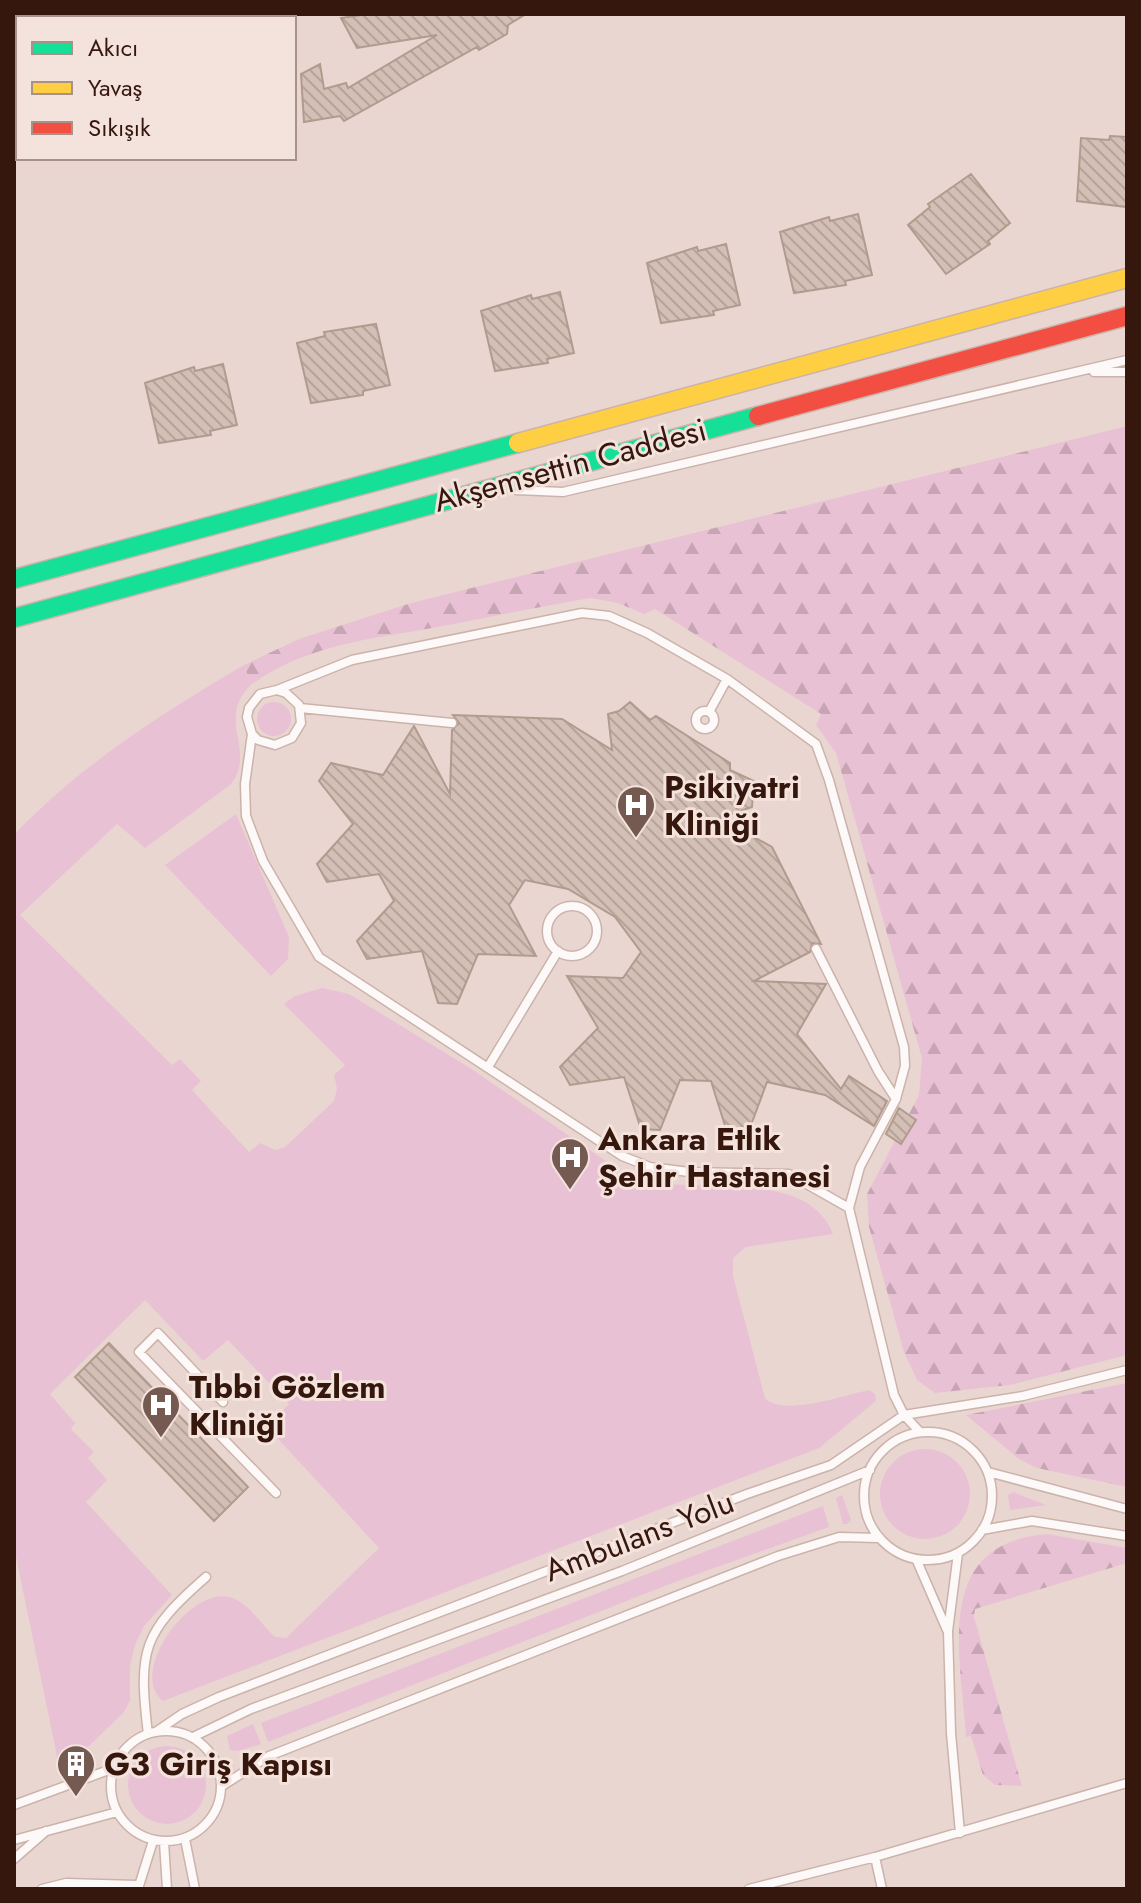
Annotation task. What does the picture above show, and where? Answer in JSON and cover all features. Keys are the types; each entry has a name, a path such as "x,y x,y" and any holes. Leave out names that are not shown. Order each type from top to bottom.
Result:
{"main road":[{"name":"Akşemsettin Caddesi","path":"14,579 1127,278"},
{"name":"Akşemsettin Caddesi","path":"14,618 1127,316"}],"lane":[{"path":"484,488 563,492 1127,360"},
{"path":"1081,372 1127,372"},
{"path":"849,1208 789,1174 650,1167 622,1156 319,957 252,839 246,816 245,784 252,734 247,717 253,700 268,691 352,660 582,613 609,616 647,633 727,679 816,744 904,1047 905,1066 896,1099 860,1167 849,1208 894,1395 904,1415 919,1431"},
{"path":"709,712 727,679"},
{"path":"252,734 267,744 284,743 298,732 300,708 293,698 277,690"},
{"path":"300,708 452,723"},
{"path":"574,906 589,912 597,933 590,949 574,956 558,951 548,937 553,914 574,906"},
{"path":"816,949 878,1071 896,1099"},
{"path":"488,1067 558,951"},
{"path":"223,1402 158,1333 139,1352 276,1493"},
{"name":"Ambulans Yolu","path":"153,1732 219,1697 747,1494 818,1471 904,1415 1023,1396 1127,1370"},
{"path":"919,1431 950,1435 969,1445 988,1472 993,1501 982,1530 958,1553 938,1560 917,1561 896,1552 879,1538 868,1520 864,1498 870,1470 890,1443 919,1431"},
{"path":"193,1737 251,1709 622,1571 870,1470"},
{"path":"988,1472 1127,1509"},
{"path":"982,1530 1032,1521 1127,1536"},
{"path":"222,1786 269,1756 778,1556 839,1537 879,1538"},
{"path":"958,1553 948,1631 951,1733 960,1833"},
{"path":"917,1561 948,1631"},
{"path":"153,1732 142,1674 147,1646 163,1618 206,1577"},
{"path":"176,1731 193,1737 208,1750 218,1767 222,1786 212,1818 185,1839 153,1841 126,1825 117,1812 112,1798 114,1768 122,1753 153,1732 176,1731"},
{"path":"14,1805 114,1768"},
{"path":"749,1889 875,1857 1127,1783"},
{"path":"14,1840 117,1812"},
{"path":"14,1859 48,1829"},
{"path":"185,1839 195,1889"},
{"path":"42,1889 66,1883 137,1887 153,1841"},
{"path":"164,1842 167,1889"},
{"path":"875,1857 882,1889"}],"green space":[{"path":"1127,426 1127,1355 1010,1385 935,1393 917,1380 904,1352 869,1227 867,1194 919,1095 922,1058 836,753 816,725 821,714 655,609 644,614 618,603 590,598 341,645 294,661 251,685 244,665 299,639 411,603"},
{"path":"244,665 251,685 236,710 240,760 230,785 145,848 117,824 20,915 172,1065 180,1059 201,1081 192,1090 249,1152 260,1143 275,1150 285,1147 334,1101 337,1089 334,1075 345,1065 284,1004 295,996 322,988 349,994 470,1068 632,1179 772,1190 798,1199 819,1212 833,1234 746,1247 733,1258 733,1276 765,1398 773,1403 799,1405 869,1390 875,1394 876,1401 819,1448 163,1701 154,1688 153,1670 159,1651 184,1615 201,1603 219,1596 235,1599 275,1637 286,1638 379,1548 267,1427 289,1404 228,1340 203,1361 145,1300 50,1394 75,1423 71,1429 94,1452 88,1458 107,1480 86,1502 172,1595 144,1626 135,1645 130,1666 130,1700 124,1712 88,1747 58,1761 14,1547 14,835 94,763 182,702"},
{"path":"274,702 286,707 291,719 286,731 274,736 262,731 257,719 262,707"},
{"path":"236,814 289,937 288,959 271,976 165,865"},
{"path":"1127,1383 1127,1487 1037,1468 1019,1459 966,1415"},
{"path":"925,1449 942,1453 957,1462 966,1477 970,1494 966,1511 957,1526 942,1535 925,1539 908,1535 893,1526 884,1511 880,1494 884,1477 893,1462 908,1453"},
{"path":"1013,1492 1046,1505 1010,1510 1008,1495"},
{"path":"842,1495 851,1520 847,1524 843,1524 836,1498"},
{"path":"823,1506 829,1527 675,1582 268,1742 261,1723"},
{"path":"1047,1534 1127,1548 1127,1563 975,1609 974,1617 1022,1786 995,1785 983,1775 971,1736 966,1737 960,1672 961,1608 969,1581 985,1558 1010,1542"},
{"path":"253,1724 261,1744 238,1751 230,1750 227,1736"},
{"path":"167,1746 182,1749 195,1757 203,1770 206,1785 203,1800 195,1813 182,1821 167,1824 152,1821 139,1813 131,1800 128,1785 131,1770 139,1757 152,1749"}],"building":[{"path":"368,14 526,14 508,25 507,34 479,50 477,47 344,121 340,116 304,122 301,74 320,64 324,89 346,83 348,88 437,35 357,48 341,18"},
{"path":"1110,136 1127,137 1127,207 1077,201 1081,138 1109,140"},
{"path":"971,174 1010,223 988,241 990,244 946,274 908,225 930,207 928,204"},
{"path":"858,214 872,275 845,281 846,285 794,293 780,232 829,217 830,221"},
{"path":"726,244 740,305 713,311 714,315 661,323 647,263 697,247 698,251"},
{"path":"560,292 574,353 547,359 548,363 495,371 481,311 531,295 532,299"},
{"path":"376,324 390,385 363,391 363,395 311,403 297,343 325,336 324,332"},
{"path":"223,364 237,425 210,431 211,435 159,443 145,383 194,367 195,371"},
{"path":"630,702 650,720 656,716 730,763 730,770 754,781 752,807 720,818 772,847 821,944 812,943 810,952 754,981 826,984 797,1034 841,1089 849,1076 887,1101 874,1126 825,1095 767,1082 748,1133 727,1132 711,1081 680,1080 660,1130 641,1129 624,1077 570,1085 560,1067 598,1028 567,976 623,978 641,952 615,917 568,889 525,880 509,905 536,956 478,954 457,1004 438,1003 422,951 367,959 357,941 394,901 379,874 327,882 317,864 353,824 319,781 331,763 383,775 414,726 450,794 452,730 459,723 453,715 562,719 612,750 608,714 619,711"},
{"path":"899,1108 916,1120 901,1144 886,1134"},
{"path":"109,1343 248,1487 214,1521 75,1377"}],"traffic: fast":[{"path":"14,618 758,416"},
{"path":"14,579 518,443"}],"traffic: slow":[{"path":"518,443 1127,278"}],"traffic: jam":[{"path":"758,416 1127,316"}],"place":[{"name":"Psikiyatri Kliniği","path":"636,839"},
{"name":"Ankara Etlik Şehir Hastanesi","path":"570,1191"},
{"name":"Tıbbi Gözlem Kliniği","path":"161,1439"},
{"name":"G3 Giriş Kapısı","path":"76,1798"}]}
